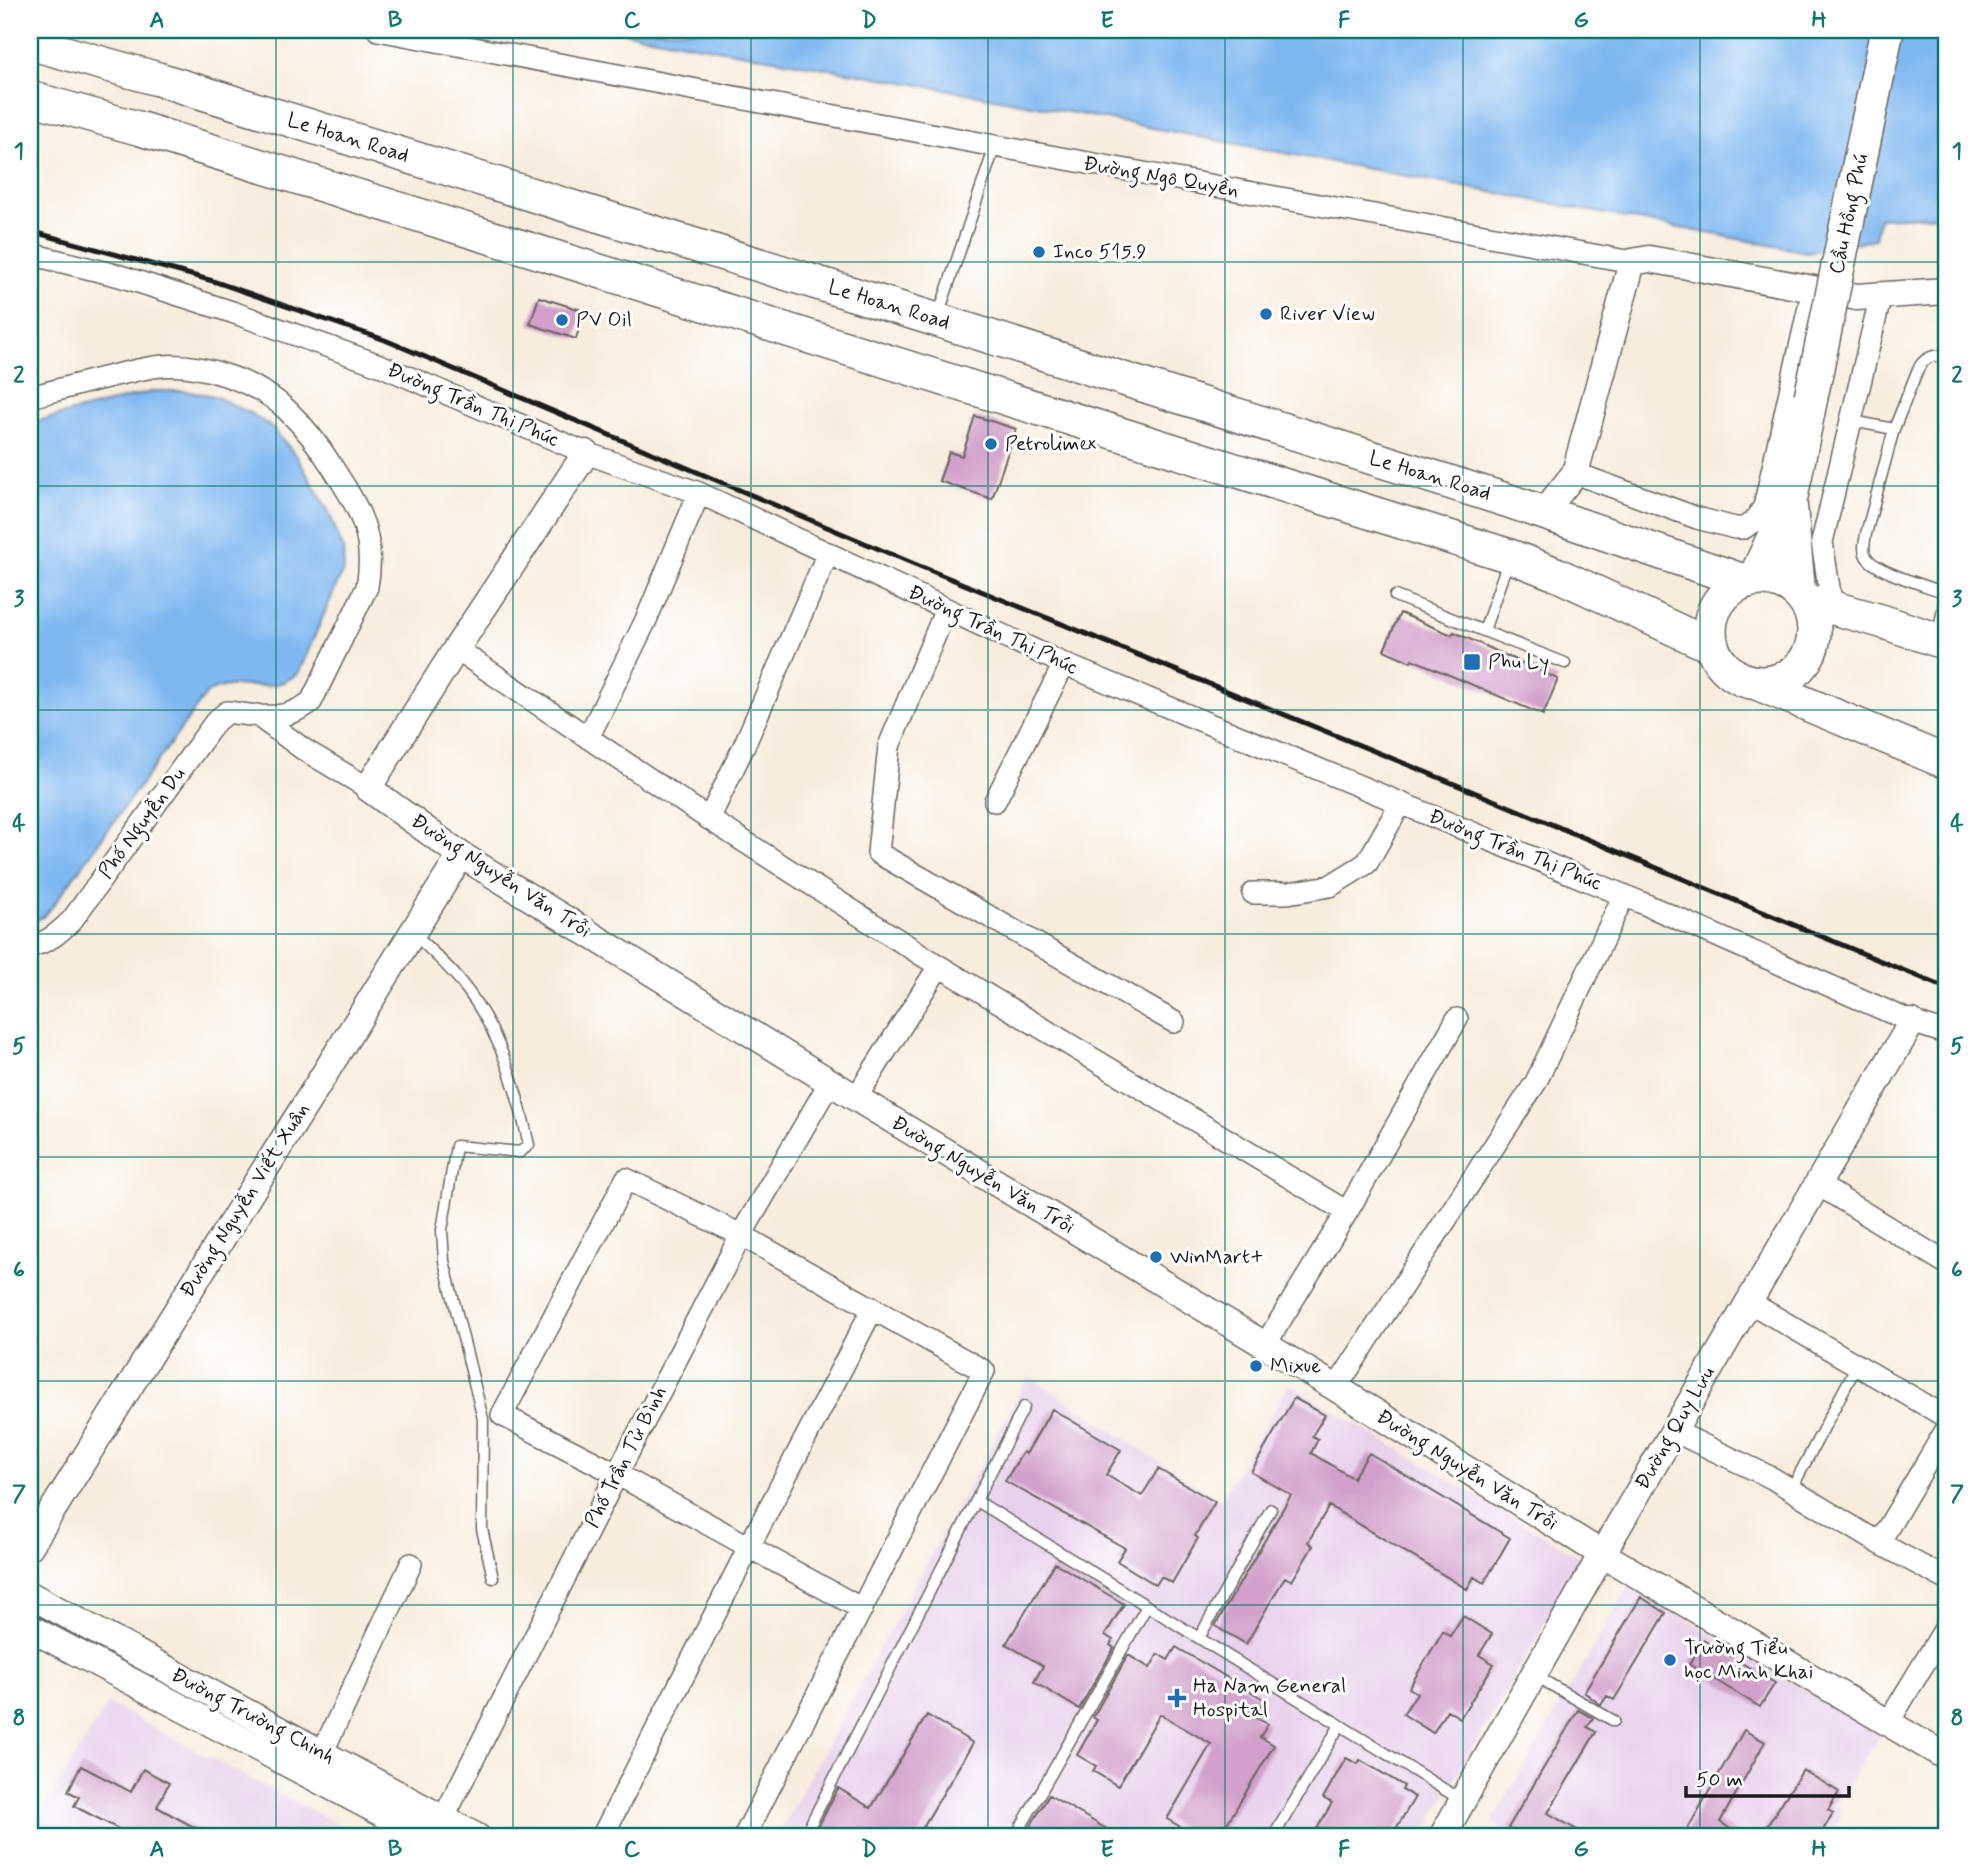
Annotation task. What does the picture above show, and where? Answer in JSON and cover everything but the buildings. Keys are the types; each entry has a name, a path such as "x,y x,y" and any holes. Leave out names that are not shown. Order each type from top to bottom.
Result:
{"main road":[{"name":"Cầu Hồng Phú","path":"1790,502 1887,30"},
{"name":"Le Hoan Road","path":"30,43 158,79 937,320 1750,580"},
{"path":"141,129 158,79"},
{"path":"30,98 141,129 1501,553 1556,574 1711,646"},
{"path":"551,256 567,205"},
{"path":"1012,400 1030,351"},
{"path":"1501,553 1509,501"},
{"path":"1750,580 1790,502"},
{"path":"1759,684 1775,682 1791,675 1803,663 1811,649 1814,632 1812,600 1790,502"},
{"path":"1942,641 1812,600 1774,579 1750,580 1730,589 1719,600 1709,631 1711,646 1718,661 1729,673 1946,762"}],"street":[{"name":"Đường Ngô Quyền","path":"377,30 1632,262 1649,259 1857,297 1946,291"},
{"name":"Đường Trần Thị Phúc","path":"30,254 120,276 232,312 382,366 586,453 699,493 1064,664 1625,895 1912,1022 1946,1033"},
{"path":"1544,512 1574,473 1632,262"},
{"path":"1574,473 1697,518 1735,528 1744,528 1754,521 1764,507 1813,289"},
{"path":"1812,600 1822,542 1881,295"},
{"name":"Phố Nguyễn Du","path":"30,397 156,366 183,366 215,372 251,386 285,408 314,439 359,510 369,548 370,567 367,587 312,702 296,713 278,717 228,712 216,721 72,920 57,935 30,946"},
{"path":"257,716 303,749 368,788 586,453"},
{"path":"588,738 646,620 699,493"},
{"path":"709,819 744,746 828,553"},
{"path":"946,609 889,746 878,853 1174,1022"},
{"path":"456,649 709,819 939,966 1347,1212"},
{"path":"995,801 1064,664"},
{"name":"Đường Nguyễn Văn Trỗi","path":"368,788 461,855 856,1098 1336,1388 1602,1554 1946,1757"},
{"path":"1253,893 1288,893 1330,886 1367,863 1401,803"},
{"name":"Đường Nguyễn Viết Xuân","path":"30,1546 461,855"},
{"path":"1336,1388 1536,1082 1625,895"},
{"path":"856,1098 939,966"},
{"path":"1265,1345 1347,1212 1457,1019"},
{"name":"Đường Quy Lưu","path":"1449,1835 1463,1801 1602,1554 1912,1022"},
{"name":"Phố Trần Tử Bình","path":"435,1831 741,1235 831,1082"},
{"path":"744,1837 862,1609 984,1371 741,1235 626,1179 492,1417 617,1474 862,1609"},
{"path":"1817,1184 1946,1263"},
{"path":"1749,1301 1946,1417"},
{"path":"602,1837 873,1308"},
{"path":"1879,1543 1946,1430"},
{"path":"1674,1431 1772,1478 1879,1543 1946,1579"},
{"path":"317,1765 411,1564"},
{"name":"Đường Trường Chinh","path":"30,1595 169,1671 317,1765 435,1831 477,1837"},
{"path":"1888,1723 1946,1627"},
{"name":"Đường Trường Chinh","path":"30,1628 156,1695 317,1765"},
{"path":"156,1695 169,1671"}],"lane":[{"path":"937,320 995,146"},
{"path":"1942,641 1946,593 1878,567 1867,559 1864,550 1894,429 1923,360 1946,356"},
{"path":"1852,421 1894,429"},
{"path":"1484,631 1501,553"},
{"path":"1395,596 1565,663"},
{"path":"412,932 461,982 495,1032 517,1089 528,1145 520,1152 456,1146 442,1230 444,1261 492,1417 482,1529 493,1578"},
{"path":"1791,1490 1857,1365"},
{"path":"804,1837 1024,1407"},
{"path":"977,1501 1463,1801"},
{"path":"1199,1638 1271,1509"},
{"path":"1015,1837 1147,1606"},
{"path":"1534,1675 1614,1721"},
{"path":"1273,1837 1340,1725"}],"shaded area":[{"name":"Ha Nam General Hospital","path":"1029,1376 1220,1501 1289,1384 1583,1559 1421,1837 777,1837"},
{"name":"Trường Tiểu học Minh Khai","path":"1629,1586 1881,1734 1835,1804 1843,1813 1828,1837 1514,1837 1492,1822"},
{"path":"108,1703 362,1837 30,1837 30,1831"}],"water":[{"path":"610,30 1946,30 1946,215 1879,218 1875,239 1807,252 989,97"},
{"path":"154,391 186,391 214,396 248,412 274,429 297,457 329,512 343,549 344,568 299,672 277,684 230,686 207,693 52,907 43,917 30,923 30,423"}],"railway":[{"path":"30,231 213,281 385,340 912,563 1946,988"}],"place":[{"name":"Inco 515.9","path":"1039,252"},
{"name":"River View","path":"1266,314"},
{"name":"PV Oil","path":"562,320"},
{"name":"Petrolimex","path":"991,444"},
{"name":"Phu Ly","path":"1472,662"},
{"name":"WinMart+","path":"1156,1257"},
{"name":"Mixue","path":"1256,1366"},
{"name":"Trường Tiểu học Minh Khai","path":"1670,1660"},
{"name":"Ha Nam General Hospital","path":"1177,1698"}]}
